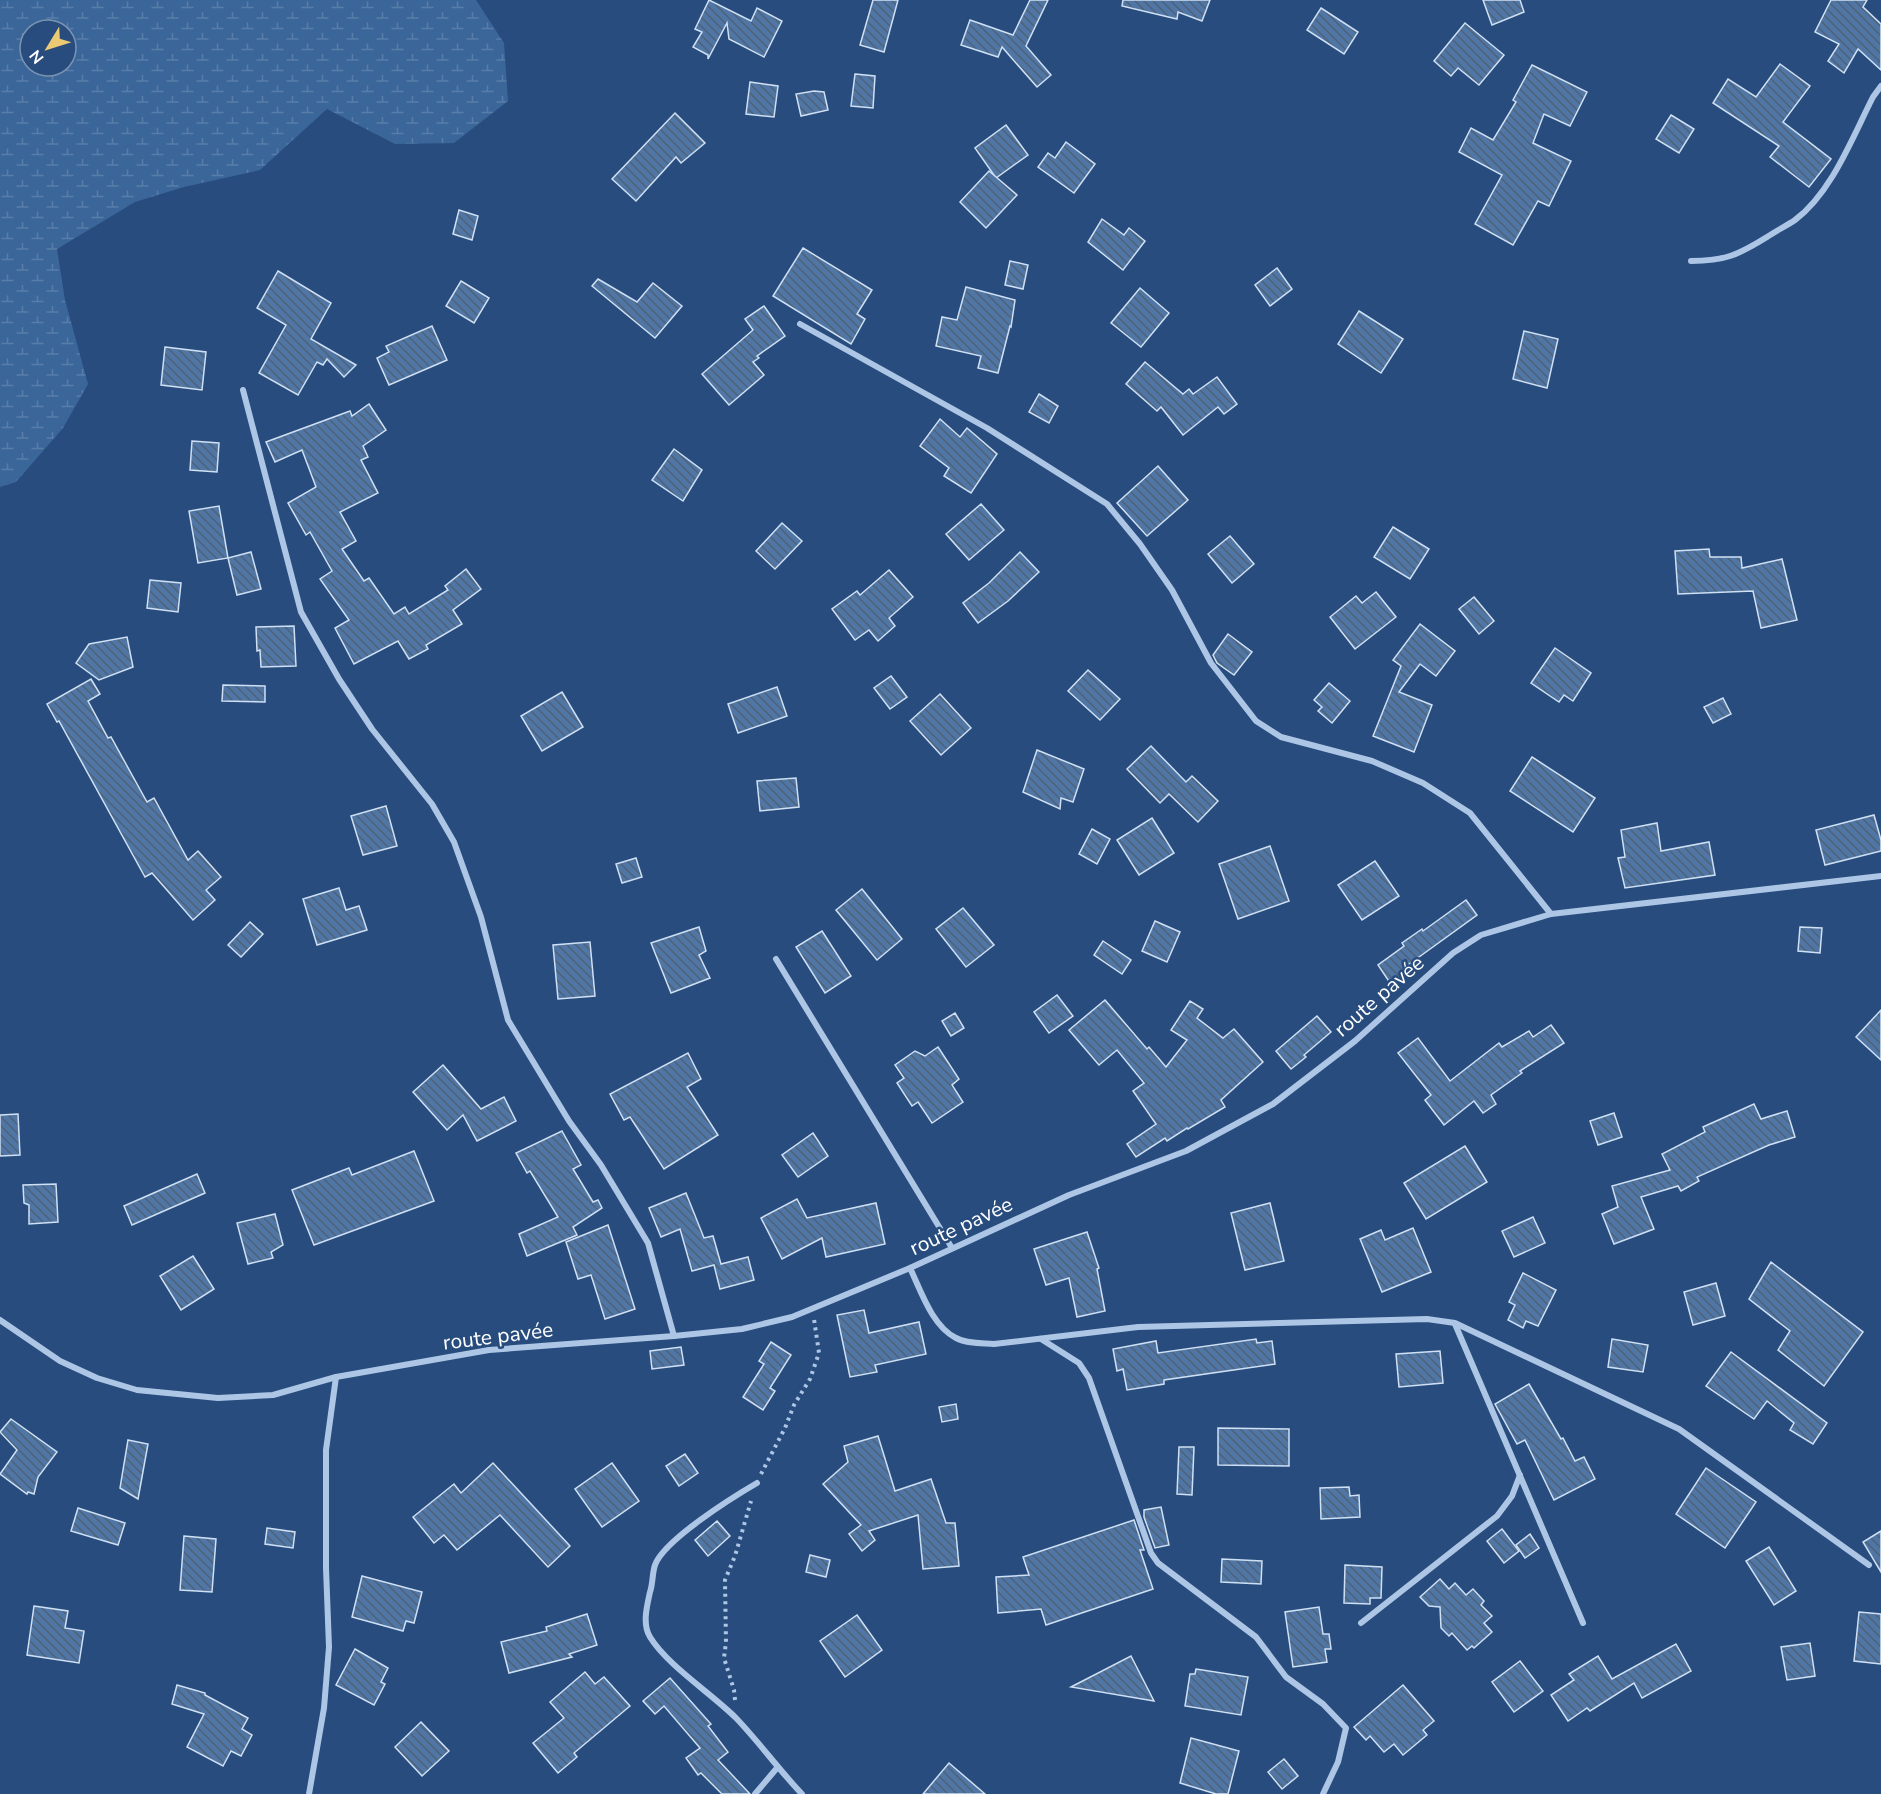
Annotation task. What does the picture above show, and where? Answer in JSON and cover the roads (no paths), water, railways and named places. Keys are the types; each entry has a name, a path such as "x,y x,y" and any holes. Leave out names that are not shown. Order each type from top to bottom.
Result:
{"street":[{"path":"1690,261 1717,261 1746,250 1795,220 1810,206 1834,173 1872,97 1881,86"},
{"path":"800,324 987,428 1107,504 1140,544 1172,590 1210,663 1256,721 1281,737 1382,765 1423,783 1470,813 1551,914"},
{"path":"243,390 301,612 372,729 432,804 454,842 481,917 508,1020 648,1243 674,1336"},
{"name":"route pavée","path":"0,1320 60,1361 97,1378 137,1390 218,1398 273,1395 336,1377 489,1350 742,1329 792,1317 812,1309 910,1268 1070,1195 1186,1151 1273,1104 1354,1041 1453,953 1481,935 1551,914 1881,876"},
{"path":"776,959 952,1248"},
{"path":"910,1268 937,1322 957,1339 975,1343 994,1344 1138,1327 1427,1319 1455,1323 1679,1429 1869,1564"},
{"path":"1455,1323 1583,1623"},
{"path":"1040,1338 1078,1363 1089,1378 1151,1553 1158,1563 1256,1637 1286,1677 1323,1704 1346,1728 1338,1762 1323,1794"},
{"path":"309,1794 324,1708 329,1647 326,1450 336,1377"},
{"path":"1361,1623 1497,1516 1512,1496 1520,1475"},
{"path":"757,1483 724,1503 674,1541 655,1564 645,1610 648,1635 662,1652 737,1719 777,1768 802,1794"},
{"path":"755,1794 777,1768"}]}
